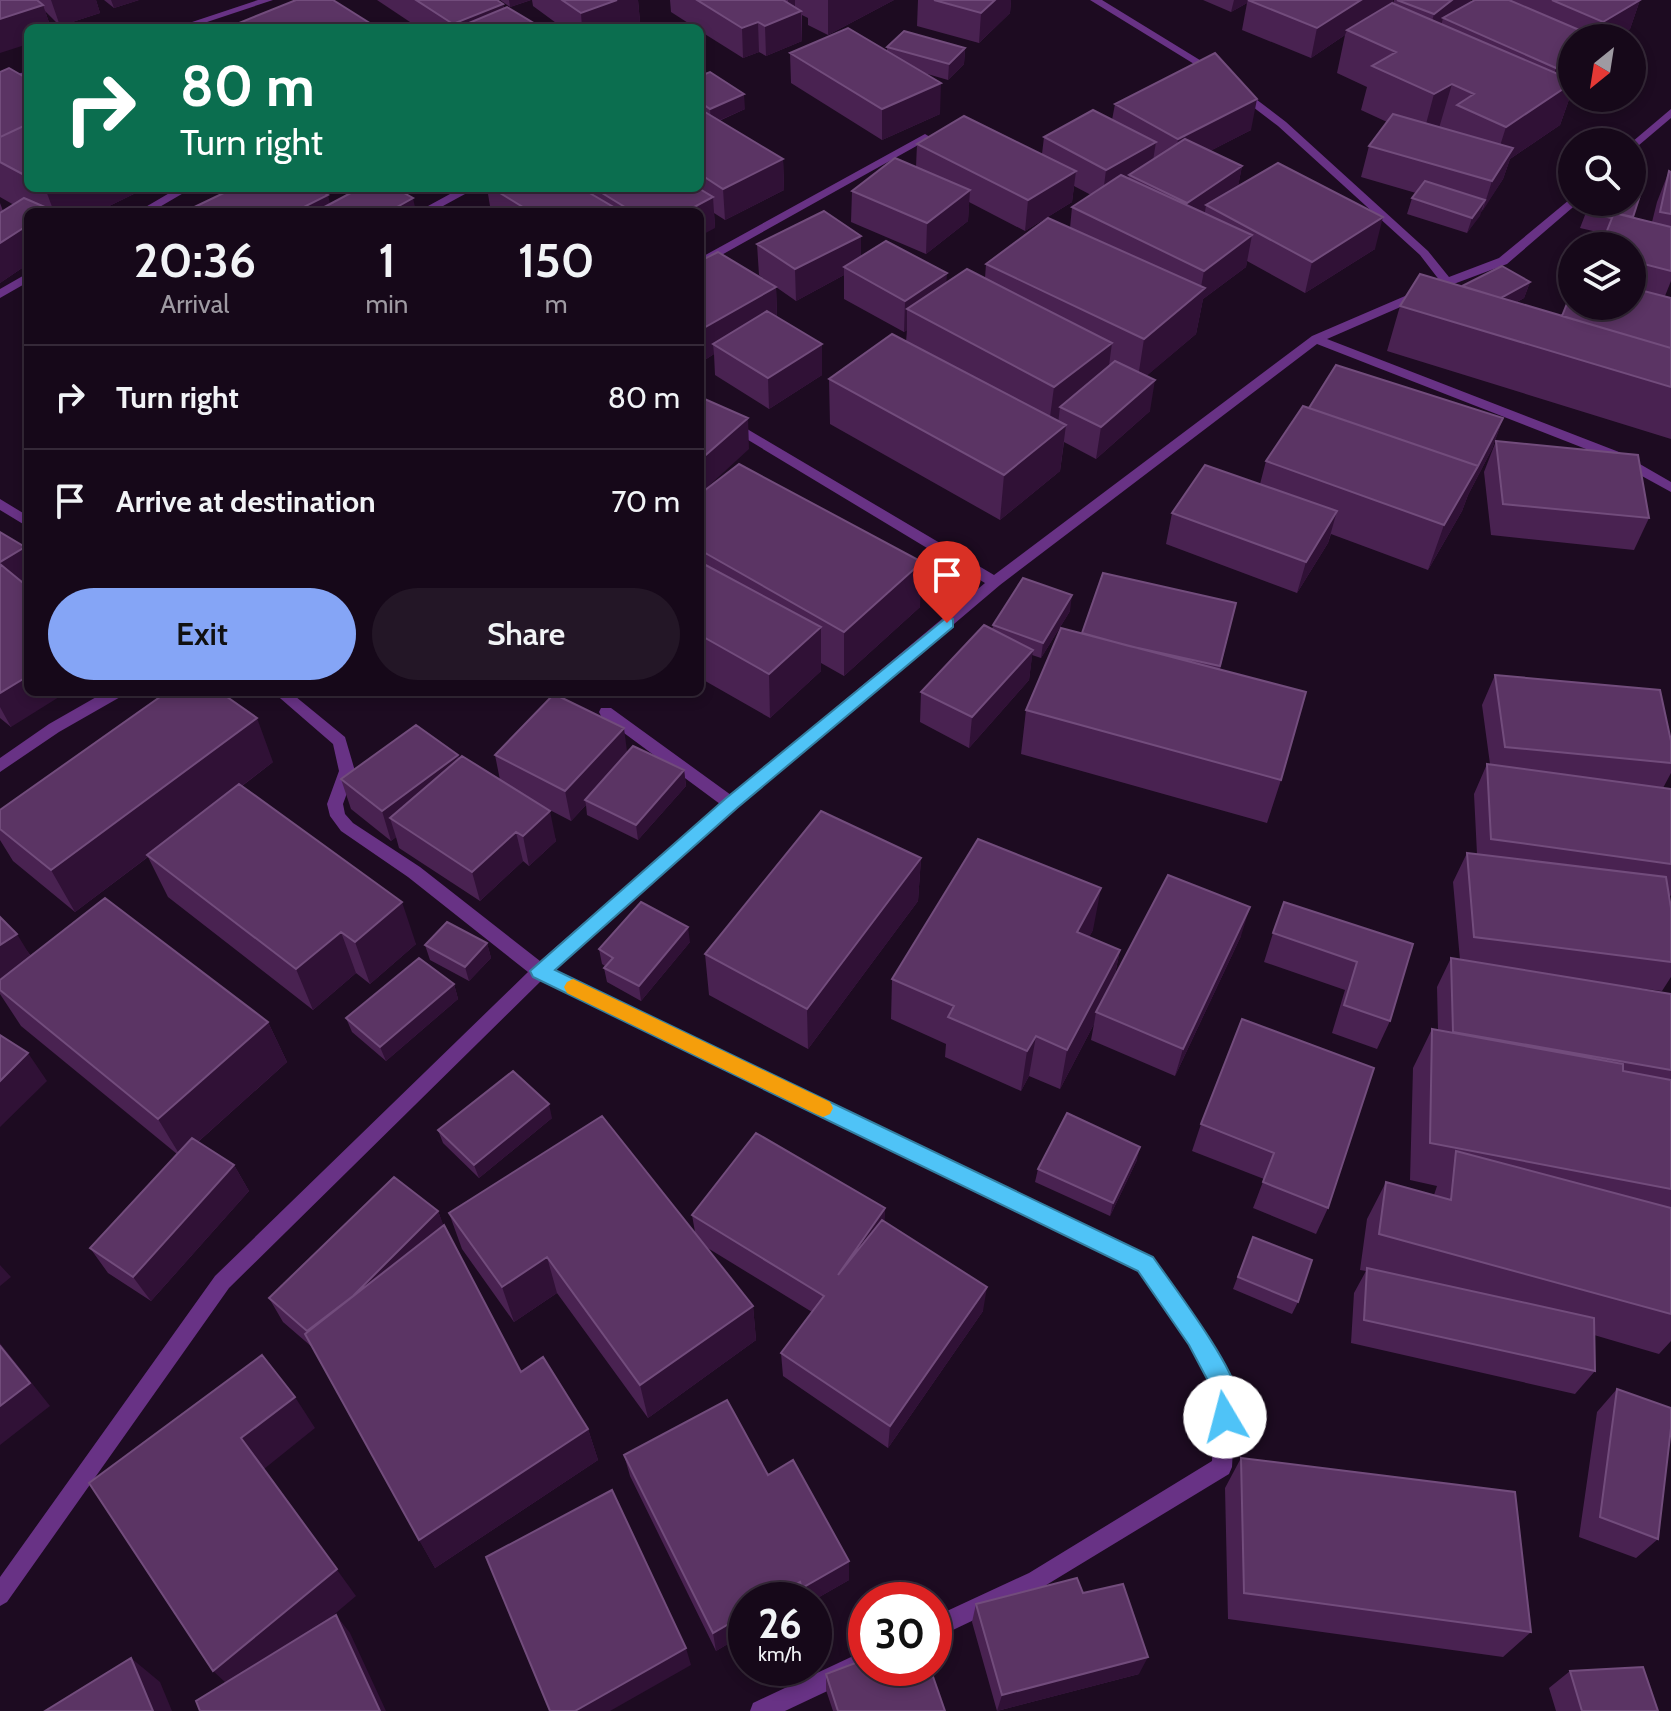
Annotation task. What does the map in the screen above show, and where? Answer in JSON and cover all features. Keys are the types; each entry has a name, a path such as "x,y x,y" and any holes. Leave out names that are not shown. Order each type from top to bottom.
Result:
{"street":[{"path":"192,24 268,0"},
{"path":"1095,0 1199,60 1223,78"},
{"path":"0,82 24,75"},
{"path":"1235,87 1282,124 1424,253 1447,282"},
{"path":"1646,135 1671,112"},
{"path":"704,261 925,137"},
{"path":"150,208 179,192"},
{"path":"431,208 462,192"},
{"path":"0,1595 222,1282 540,971 731,804 995,582 1316,339 1503,261 1558,215"},
{"path":"0,294 24,279"},
{"path":"1316,339 1614,455 1671,488"},
{"path":"704,407 995,582"},
{"path":"0,504 24,519"},
{"path":"0,766 54,728 110,696"},
{"path":"285,696 340,741 347,771 335,804 338,816 347,827 414,872 540,971 1145,1264 1196,1338 1226,1393 1222,1467 1036,1580 952,1620"},
{"path":"606,712 731,804"},
{"path":"761,1711 848,1670"}],"building":[{"path":"0,0 37,0 43,5 0,19"},
{"path":"296,0 333,0 371,24 236,24"},
{"path":"416,0 497,0 503,4 453,24"},
{"path":"562,0 617,0 581,13"},
{"path":"697,0 783,0 801,11 765,26 758,22 742,28"},
{"path":"934,0 995,0 981,13"},
{"path":"1248,0 1361,0 1317,28"},
{"path":"1397,0 1452,0 1434,14"},
{"path":"1475,0 1509,0 1565,24 1558,24 1558,67 1556,68 1443,18"},
{"path":"1552,0 1640,0 1603,22"},
{"path":"1392,3 1558,74 1558,92 1506,127 1457,105 1474,94 1452,84 1434,94 1372,66 1396,52 1347,30"},
{"path":"507,7 535,24 467,24"},
{"path":"848,28 941,83 882,109 790,53"},
{"path":"904,31 965,48 949,64 887,47"},
{"path":"1215,53 1257,99 1178,139 1115,104"},
{"path":"9,68 24,77 24,126 0,137 0,72"},
{"path":"710,72 744,94 710,109 704,105 704,74"},
{"path":"1093,110 1156,142 1106,170 1044,137"},
{"path":"704,111 783,159 723,189 704,177"},
{"path":"1393,114 1513,148 1492,181 1369,146"},
{"path":"964,116 1076,171 1028,200 917,144"},
{"path":"24,126 24,175 0,162 0,137"},
{"path":"1185,139 1242,166 1187,203 1129,175"},
{"path":"895,158 970,190 927,223 852,191"},
{"path":"1278,163 1383,217 1312,262 1206,205"},
{"path":"1671,172 1671,214 1660,212"},
{"path":"1121,175 1252,235 1204,271 1072,207"},
{"path":"1425,181 1485,200 1472,218 1412,198"},
{"path":"226,192 323,192 328,195 302,208 192,208"},
{"path":"352,192 402,192 413,198 395,208 322,208"},
{"path":"498,192 588,192 615,208 524,208"},
{"path":"600,192 704,192 713,197 692,208 626,208"},
{"path":"24,198 47,208 24,208 24,228 0,243 0,213"},
{"path":"824,211 861,236 795,269 757,244"},
{"path":"1613,216 1626,216 1671,227 1671,271 1646,265 1646,232 1607,232"},
{"path":"1048,218 1205,288 1144,339 986,264"},
{"path":"886,241 947,273 905,301 844,267"},
{"path":"718,252 776,287 704,328 704,259"},
{"path":"1502,266 1530,282 1501,298 1462,286"},
{"path":"967,269 1112,343 1054,387 907,309"},
{"path":"1420,274 1558,315 1558,320 1576,320 1671,348 1671,387 1400,306"},
{"path":"1646,292 1671,298 1671,348 1576,320 1646,320"},
{"path":"767,311 822,344 768,378 713,344"},
{"path":"892,334 1066,425 1004,475 829,379"},
{"path":"1115,361 1155,380 1101,427 1060,407"},
{"path":"1336,365 1503,418 1478,466 1309,408"},
{"path":"704,399 748,418 704,456"},
{"path":"1303,406 1478,466 1444,525 1266,461"},
{"path":"1496,441 1638,455 1649,518 1503,504"},
{"path":"739,464 922,562 844,632 704,552 704,491"},
{"path":"1205,465 1337,511 1306,562 1172,513"},
{"path":"0,532 24,548 0,562"},
{"path":"0,564 24,584 24,678 0,693"},
{"path":"704,564 821,627 769,674 704,637"},
{"path":"1103,573 1236,603 1220,666 1082,633"},
{"path":"1023,578 1072,595 1043,643 993,625"},
{"path":"984,625 1033,650 972,717 921,692"},
{"path":"1061,628 1306,692 1281,780 1026,710"},
{"path":"1495,675 1660,690 1671,741 1671,763 1505,747"},
{"path":"161,696 226,696 257,718 51,870 0,829 0,810"},
{"path":"552,696 558,696 624,728 565,791 495,755"},
{"path":"416,725 458,755 382,811 341,779"},
{"path":"633,746 684,770 636,825 585,800"},
{"path":"462,756 550,811 523,836 516,832 472,872 390,818"},
{"path":"1487,764 1671,789 1671,864 1491,839"},
{"path":"239,784 402,902 355,942 341,932 296,969 147,855"},
{"path":"821,811 921,858 807,1009 705,954"},
{"path":"978,839 1101,888 1077,932 1120,950 1067,1050 1036,1036 1027,1051 948,1017 954,1006 892,979"},
{"path":"1467,853 1666,877 1671,908 1671,962 1474,937"},
{"path":"1168,875 1250,907 1183,1049 1096,1012"},
{"path":"105,898 268,1022 158,1119 0,990 0,980"},
{"path":"641,902 688,927 639,986 604,968 613,958 599,949"},
{"path":"1284,902 1413,944 1390,1021 1344,1005 1357,962 1273,933"},
{"path":"0,917 17,934 0,945"},
{"path":"447,922 487,943 465,967 425,945"},
{"path":"419,958 454,984 380,1047 346,1018"},
{"path":"1451,958 1671,994 1671,1070 1453,1032"},
{"path":"1242,1019 1374,1068 1328,1208 1263,1182 1274,1153 1201,1124"},
{"path":"1432,1029 1623,1064 1623,1071 1671,1080 1671,1189 1430,1143"},
{"path":"0,1035 28,1053 0,1081"},
{"path":"513,1071 549,1104 474,1165 438,1130"},
{"path":"1067,1113 1140,1147 1113,1203 1038,1169"},
{"path":"602,1116 753,1306 640,1385 547,1257 502,1287 449,1213"},
{"path":"756,1133 885,1208 838,1275 882,1220 987,1287 890,1426 781,1353 824,1296 692,1215"},
{"path":"192,1138 234,1165 133,1277 90,1248"},
{"path":"1456,1151 1671,1208 1671,1314 1379,1234 1386,1182 1451,1200"},
{"path":"394,1177 438,1211 353,1296 307,1331 269,1298"},
{"path":"444,1225 521,1372 543,1357 588,1429 419,1540 305,1334"},
{"path":"1253,1237 1312,1260 1298,1302 1238,1277"},
{"path":"1367,1268 1594,1318 1595,1371 1364,1320"},
{"path":"0,1346 30,1383 0,1406"},
{"path":"262,1355 295,1397 241,1438 337,1569 213,1671 89,1483"},
{"path":"1617,1389 1671,1408 1658,1539 1600,1517"},
{"path":"727,1400 768,1475 793,1460 849,1561 812,1582 728,1582 728,1624 713,1633 624,1455"},
{"path":"1241,1458 1515,1492 1531,1632 1244,1593"},
{"path":"612,1490 686,1648 575,1711 550,1711 486,1557"},
{"path":"1077,1578 1083,1593 1123,1584 1148,1657 1002,1695 976,1604"},
{"path":"336,1615 380,1711 200,1711 196,1701"},
{"path":"131,1658 153,1711 45,1711"},
{"path":"848,1666 848,1686 936,1686 945,1711 838,1711 830,1686 832,1672"},
{"path":"1643,1667 1658,1711 1582,1711 1570,1671"}],"slow traffic":[{"path":"573,987 823,1108"}],"route":[{"path":"947,623 731,804 540,971 1145,1264 1196,1338 1226,1393 1225,1417"}]}
